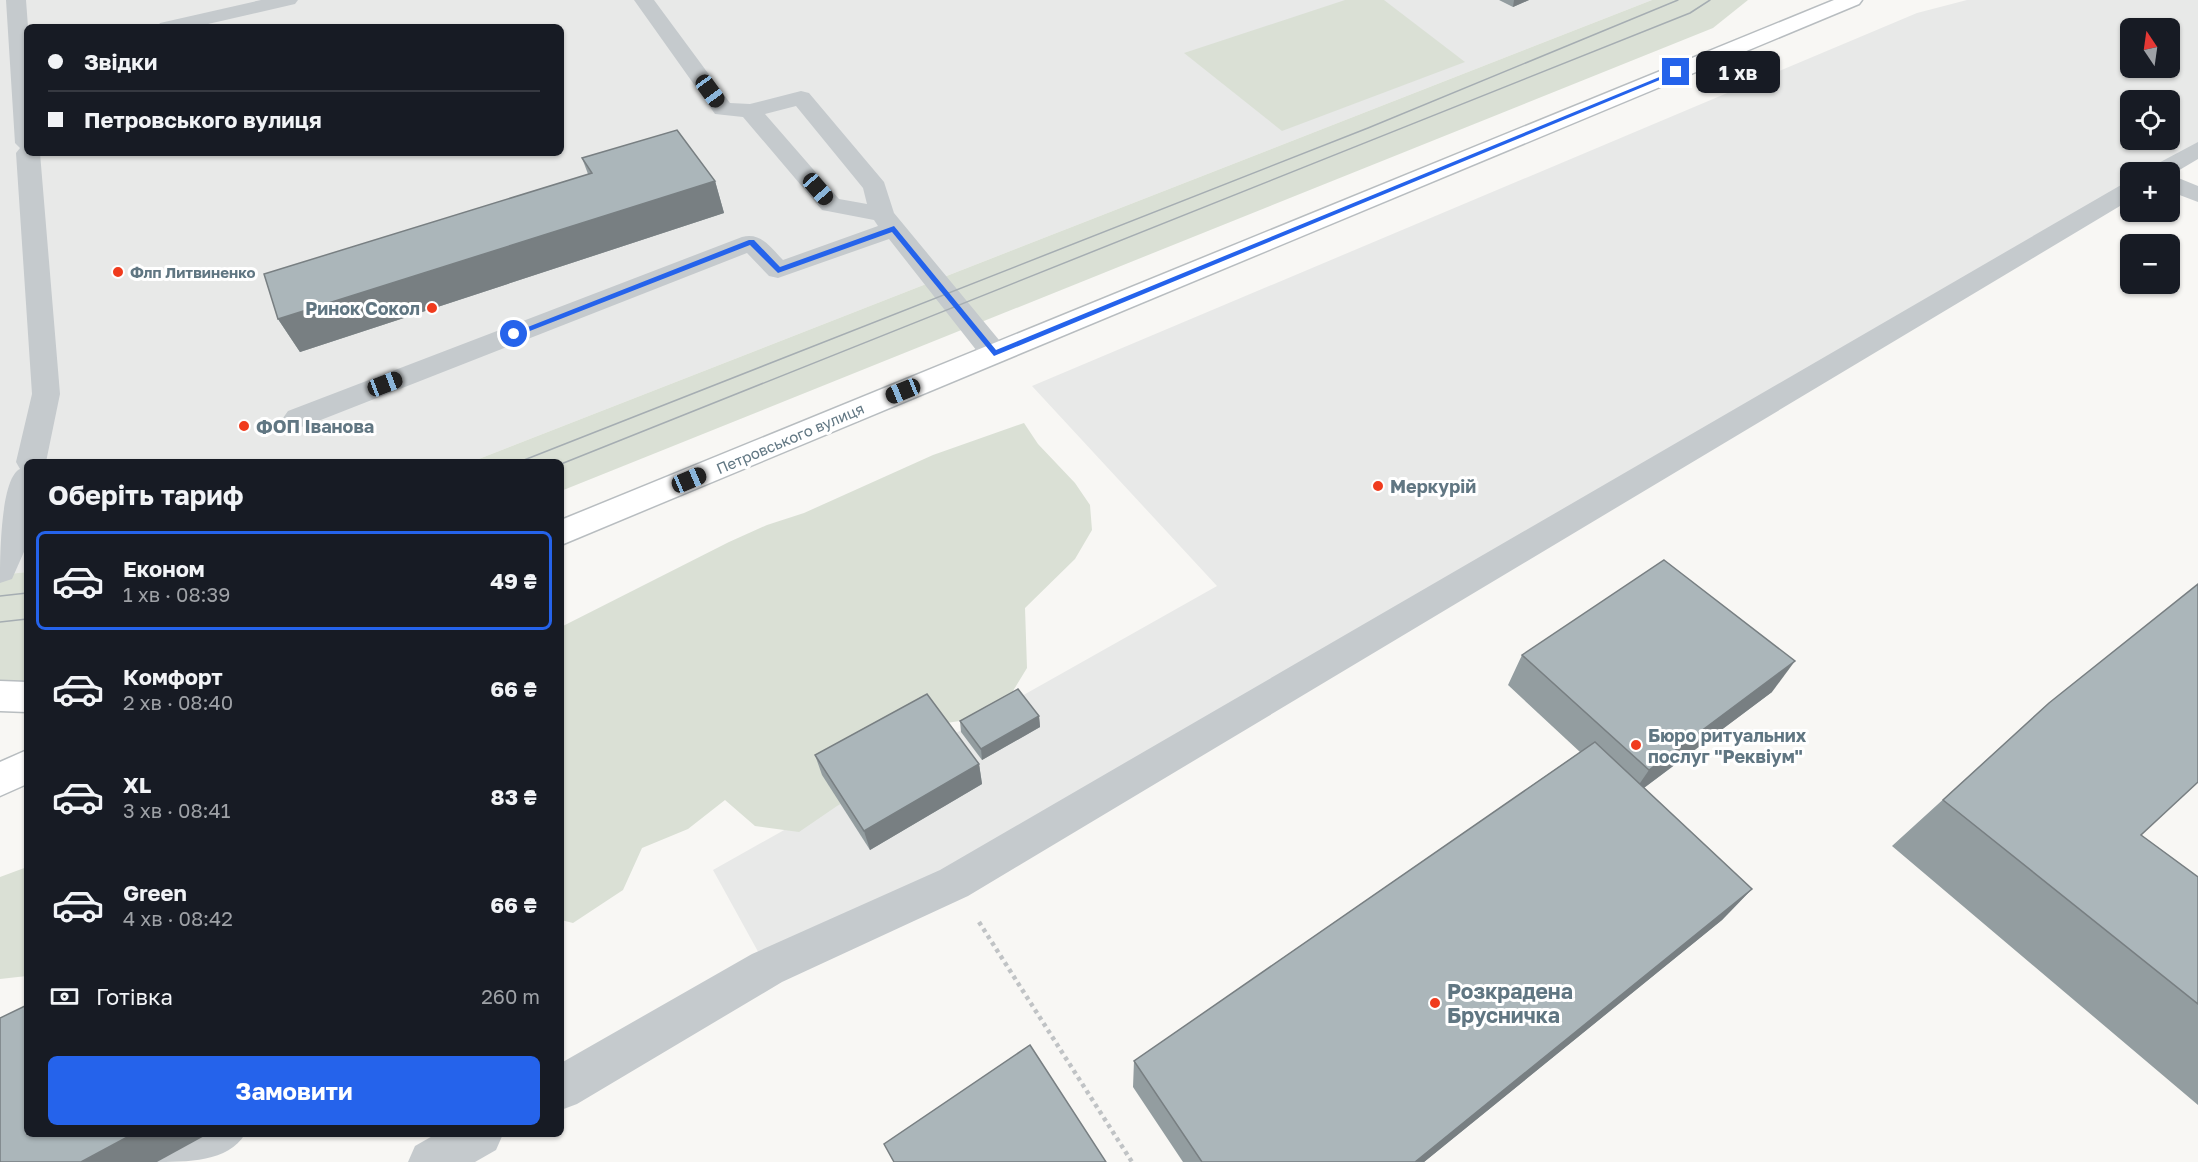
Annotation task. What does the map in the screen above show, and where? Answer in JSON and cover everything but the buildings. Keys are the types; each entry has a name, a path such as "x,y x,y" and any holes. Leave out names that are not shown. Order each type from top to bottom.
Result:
{"main road":[{"name":"Петровського вулиця","path":"564,532 1852,0"},
{"path":"0,696 24,697"},
{"path":"0,768 24,758"},
{"path":"0,780 24,768"}],"street":[{"path":"16,0 16,61 24,121"},
{"path":"180,24 288,0"},
{"path":"644,0 723,109 750,111 801,98 875,187 888,221 994,353"},
{"path":"750,111 831,204 888,221"},
{"path":"2176,162 2198,149"},
{"path":"28,156 46,394 32,459"},
{"path":"2180,187 2198,195"},
{"path":"564,1086 766,968 954,883 2120,196"},
{"path":"298,418 751,242 778,270 888,221"},
{"path":"4,552 24,488"},
{"path":"175,1162 217,1137"},
{"path":"431,1162 475,1137"}],"path":[{"path":"954,883 1132,1162"}],"shaded area":[{"name":"Ринок Сокол","path":"0,0 1652,0 479,459 24,459 24,572 0,575"},
{"path":"1345,0 1384,0 1465,62 1282,131 1184,53"},
{"path":"1652,0 1748,0 1713,28 564,490 564,459 479,459"},
{"name":"Меркурій","path":"1967,0 2198,0 2198,149 2176,162 2120,162 2120,196 954,883 767,968 713,870 1217,586 1032,386 1917,13"},
{"path":"1024,423 1038,444 1075,483 1090,505 1092,530 1075,559 1025,608 1027,668 1008,699 973,719 933,725 876,784 837,806 799,832 755,826 725,800 688,829 642,848 623,890 573,923 564,921 564,625 729,542 767,525 804,513 933,455"},
{"path":"24,572 24,686 0,693 0,575"},
{"path":"24,868 24,976 0,979 0,877"}],"tram line":[{"path":"527,459 1368,128 1678,0"},
{"path":"564,463 1690,13 1710,0"},
{"path":"0,596 24,593"},
{"path":"0,622 24,619"}],"place":[{"name":"Флп Литвиненко","path":"118,272"},
{"name":"Ринок Сокол","path":"432,308"},
{"name":"ФОП Іванова","path":"244,426"},
{"name":"Меркурій","path":"1378,486"},
{"name":"Бюро ритуальних послуг \"Реквіум\"","path":"1636,745"},
{"name":"Розкрадена Брусничка","path":"1435,1003"}],"route":[{"path":"514,334 751,242 778,270 894,229 994,353 1676,72"}]}
